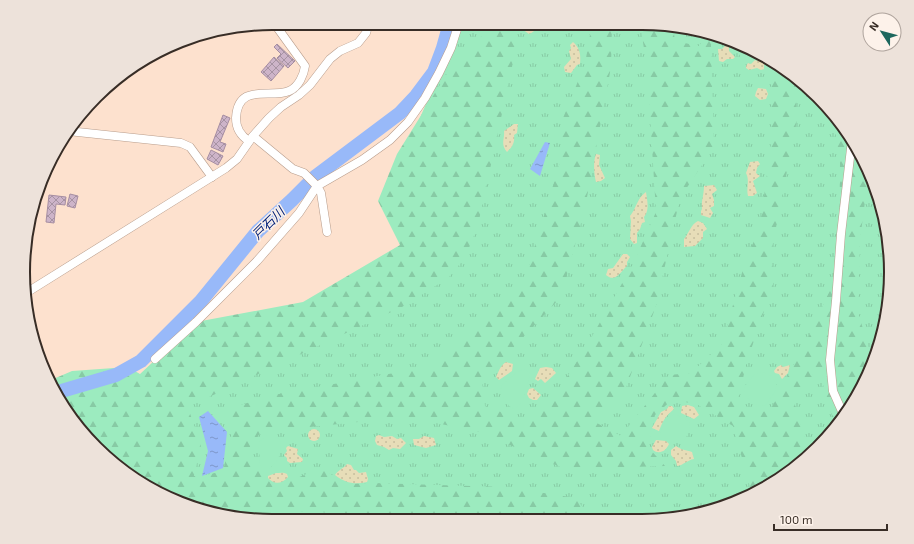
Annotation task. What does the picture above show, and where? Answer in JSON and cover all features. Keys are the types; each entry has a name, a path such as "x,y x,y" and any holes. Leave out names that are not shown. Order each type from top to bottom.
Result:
{"street":[{"path":"279,30 305,66 304,73 291,91 280,93 258,93 248,96 242,101 237,111 236,123 242,137 251,138 293,169 304,173 317,186 321,193 327,232"},
{"path":"31,290 212,177 237,159 251,138 281,108 310,85 330,59 340,50 358,43 367,30"},
{"path":"155,359 206,312 257,261 299,213 317,186 362,160 390,140 408,122 426,98 439,73 456,30"},
{"path":"75,132 181,143 190,147 212,177"},
{"path":"841,409 833,391 830,360 841,234 851,149"}],"green space":[{"path":"458,30 642,30 674,32 705,38 735,48 763,62 789,80 802,90 824,112 852,151 866,179 876,209 882,240 884,272 882,304 876,335 866,365 852,393 824,432 802,454 763,482 735,496 705,506 674,512 642,514 272,514 240,512 209,506 179,496 168,491 186,401 407,255 387,194"},
{"path":"487,30 517,30 512,67 478,225 465,258 448,278 402,307 194,404 186,402 201,445 194,476 202,476 223,471 232,433 222,410 279,394 427,367 524,283 563,152 561,123 585,64 591,30 612,30 611,67 585,208 561,297 482,381 485,406 504,413 524,424 558,391 586,347 633,264 656,212 647,67 641,30 674,32 675,41 699,46 705,38 715,41 711,45 714,147 680,198 656,306 623,396 595,422 621,436 669,375 691,373 722,344 745,262 760,227 772,136 771,72 773,69 795,85 797,120 771,253 774,282 746,364 739,398 754,412 762,412 772,407 812,330 839,269 840,163 834,125 852,151 867,183 860,240 858,312 870,353 866,365 852,393 833,420 818,367 794,402 808,448 802,454 763,482 750,488 733,426 698,405 673,399 655,415 648,447 665,466 565,469 480,432 407,417 261,432 249,448 252,465 265,475 271,484 280,485 314,471 327,471 343,484 373,483 504,487 576,498 587,514 334,514 321,512 226,509 209,506 179,496 151,482 125,464 112,454 90,432 62,393 55,378 72,371 128,367 140,374 196,322 303,302 400,245 378,201 397,154 448,72"},
{"path":"736,49 752,56 747,60 741,58"},
{"path":"524,369 530,373 523,402 514,409 509,406 500,392 502,385 517,372"},
{"path":"763,372 772,376 777,386 765,406 760,406 750,401 746,395 744,387 754,375"},
{"path":"675,414 690,422 689,432 684,441 666,441 660,435 661,431 667,420"},
{"path":"268,435 275,436 280,440 280,453 278,460 273,466 269,469 262,469 259,463 259,444 263,438"}],"sand":[{"path":"523,30 535,30 534,31 529,34"},
{"path":"573,42 579,49 580,64 577,65 571,73 565,72 564,67 571,59 569,51 571,48 570,45"},
{"path":"725,46 729,46 729,51 735,57 733,59 727,59 723,62 719,61 718,49 722,49"},
{"path":"757,59 765,64 764,69 761,70 757,68 749,70 746,68 748,63 751,64 755,60 757,61"},
{"path":"758,88 766,89 768,94 766,99 760,100 755,96"},
{"path":"514,124 518,124 517,133 514,135 513,145 507,152 503,144 504,131"},
{"path":"596,154 600,155 599,165 605,178 596,182 594,160"},
{"path":"758,161 760,164 756,173 760,176 753,181 757,193 753,196 748,196 748,178 746,173 750,162"},
{"path":"714,185 717,190 712,194 714,206 710,208 713,213 710,218 701,215 702,201 704,186"},
{"path":"646,192 648,208 644,217 645,222 642,223 637,233 637,243 634,244 630,239 630,216 643,194"},
{"path":"698,221 703,223 707,229 703,232 703,238 695,246 684,247 684,239 692,226"},
{"path":"623,254 627,254 630,257 627,262 627,266 618,276 613,278 606,275 608,269 613,268"},
{"path":"506,362 513,364 512,371 499,380 496,377 501,367"},
{"path":"781,365 783,367 790,365 788,373 782,379 779,374 775,373 774,371"},
{"path":"540,368 552,368 556,373 545,383 541,379 538,381 535,379"},
{"path":"533,388 541,395 537,400 529,398 527,394 529,389"},
{"path":"688,405 694,407 699,415 694,419 681,413 682,406"},
{"path":"669,406 672,406 674,409 665,418 659,431 652,428 661,412"},
{"path":"312,429 316,429 320,435 316,441 312,441 308,437 308,433"},
{"path":"379,435 384,437 392,436 397,439 401,438 406,443 400,449 393,448 389,450 377,445 375,441 376,436"},
{"path":"424,436 434,438 436,445 426,448 414,445 413,439 419,439"},
{"path":"656,440 666,441 669,444 662,452 658,452 653,450 652,447"},
{"path":"288,446 298,449 297,454 303,459 302,462 290,463 287,461 287,458 284,455"},
{"path":"676,446 692,452 694,459 677,466 676,461 671,455 671,450"},
{"path":"347,464 351,465 354,470 359,473 366,472 368,479 367,482 350,483 335,475"},
{"path":"276,473 286,473 288,477 281,482 275,483 268,478 268,476"}],"water":[{"path":"545,142 550,143 540,176 530,169"},
{"path":"208,411 227,432 223,468 202,476 208,451 199,417"}],"building":[{"path":"277,44 295,61 288,68 277,58 281,54 274,47"},
{"path":"274,57 284,66 271,81 261,72"},
{"path":"223,115 230,118 220,142 226,144 223,152 211,147"},
{"path":"211,150 223,156 218,165 207,159"},
{"path":"70,194 78,196 75,208 67,206"},
{"path":"49,195 66,197 65,205 56,204 54,223 46,222"}],"waterway":[{"name":"戸石川","path":"61,391 116,375 141,361 201,301 258,231 316,176 400,113 416,96 434,72 448,30"}]}
